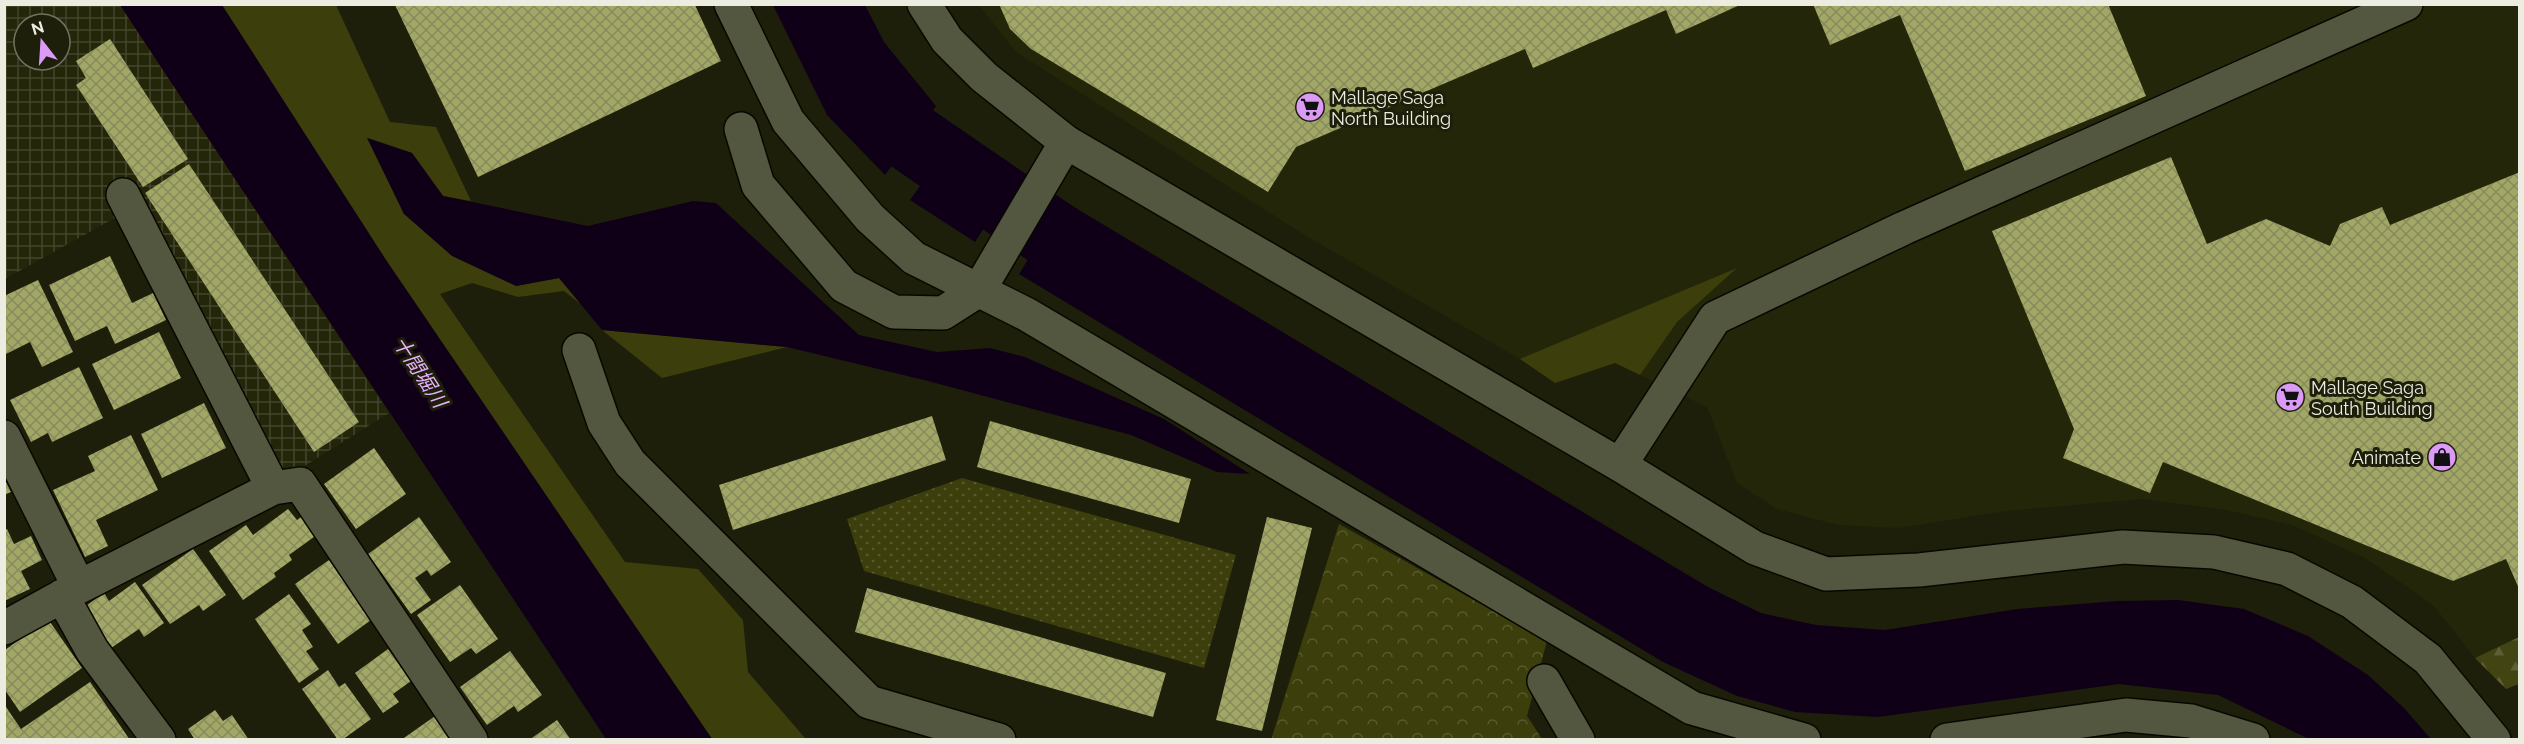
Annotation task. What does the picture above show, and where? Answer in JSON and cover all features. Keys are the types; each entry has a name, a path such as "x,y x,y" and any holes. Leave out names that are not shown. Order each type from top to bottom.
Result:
{"street":[{"path":"731,4 788,122 870,218 914,258 982,284 1026,314 1692,708 1804,740"},
{"path":"924,4 947,39 1059,154 1620,465 1755,548 1826,574 1919,570 2123,547 2214,552 2287,569 2352,602 2428,659 2494,740"},
{"path":"1620,465 1715,318 1904,228 2406,4"},
{"path":"741,129 758,185 844,286 894,312 943,313 982,284 1059,154"},
{"path":"123,195 273,488"},
{"path":"579,350 604,423 630,463 869,702 999,740"},
{"path":"4,437 70,592 92,650 159,740"},
{"path":"4,628 273,488 300,484 471,740"},
{"path":"1545,681 1578,740"},
{"path":"1950,739 2126,715 2191,721 2253,740"}],"shaded area":[{"path":"5,5 120,5 389,413 298,470 278,476 138,205 5,279"},
{"path":"979,5 2519,5 2519,637 2475,658 2433,605 2365,558 2292,525 2226,510 2143,499 2006,511 1898,528 1838,525 1777,509 1737,483 1707,407 1615,363 1555,383 1520,359 1308,237 1016,52"}],"green space":[{"path":"222,5 336,5 390,122 436,127 471,201 443,196 412,153 368,138 404,214 516,286 559,278 583,306 564,291 518,297 472,283 440,294 625,562 698,569 743,620 748,672 806,739 712,739 386,260"},
{"path":"1737,268 1677,322 1640,375 1615,363 1555,383 1520,359"},
{"path":"602,330 787,347 662,378"},
{"path":"962,478 1236,555 1204,668 864,571 847,519"},
{"path":"1339,524 1547,641 1527,716 1542,739 1271,740"},
{"path":"2519,637 2519,684 2506,689 2475,658"}],"water":[{"name":"十間堀川","path":"120,5 222,5 386,260 712,739 606,739"},
{"path":"773,5 865,5 884,42 936,106 885,175 827,115"},
{"path":"956,136 1021,171 975,242 910,200"},
{"path":"367,138 412,153 443,196 588,226 693,201 716,203 859,335 937,352 990,348 1025,357 1164,419 1250,474 1217,472 1131,435 928,381 787,347 602,330 559,278 516,286 452,256 404,214"},
{"path":"1064,201 1708,587 1761,613 1816,625 1885,630 2017,609 2117,601 2178,600 2244,609 2308,636 2368,675 2404,708 2431,739 2309,739 2218,695 2119,684 1878,717 1795,712 1737,696 1663,662 1019,274"}],"building":[{"name":"Mallage Saga North Building","path":"999,4 1742,4 1676,34 1666,10 1533,68 1525,49 1296,147 1268,192 1031,49 1010,29"},
{"path":"1813,4 2108,4 2146,96 1965,171 1900,15 1830,45"},
{"path":"395,5 695,5 721,61 478,177"},
{"path":"110,39 188,159 143,187 76,85 86,78 76,61"},
{"name":"Mallage Saga South Building","path":"2171,157 2207,244 2266,219 2330,246 2340,224 2382,207 2390,225 2520,172 2520,591 2506,559 2453,581 2163,462 2150,493 2063,458 2074,429 1992,231"},
{"path":"189,164 359,422 314,452 145,193"},
{"path":"110,256 132,303 153,293 166,320 115,344 107,326 75,341 49,285"},
{"path":"38,280 73,352 42,367 30,342 4,355 4,296"},
{"path":"159,332 181,378 114,410 92,364"},
{"path":"79,367 103,418 52,442 48,433 31,442 10,400"},
{"path":"204,403 226,448 162,478 141,434"},
{"path":"932,416 946,460 733,530 719,485"},
{"path":"990,421 1191,479 1179,523 977,467"},
{"path":"131,435 158,490 96,520 108,546 85,557 53,490 95,471 88,456"},
{"path":"374,448 406,494 356,529 324,484"},
{"path":"4,478 11,492 4,495"},
{"path":"288,509 297,520 304,515 318,534 289,555 292,560 274,573 276,577 243,600 209,551 246,525 253,535"},
{"path":"419,517 451,562 431,576 427,570 415,578 431,600 411,614 368,554"},
{"path":"1267,517 1312,528 1262,731 1216,720"},
{"path":"7,529 14,544 31,536 42,560 21,571 30,589 4,601 4,530"},
{"path":"193,549 226,595 203,611 199,605 170,624 142,585"},
{"path":"329,560 371,620 338,644 295,584"},
{"path":"135,582 164,623 144,637 139,629 111,648 83,608 104,593 109,601"},
{"path":"460,585 498,639 476,654 471,648 450,662 417,615"},
{"path":"867,588 1166,673 1153,717 855,632"},
{"path":"289,594 311,624 302,630 313,647 306,651 319,669 299,683 255,619"},
{"path":"48,619 82,668 20,712 5,690 5,650"},
{"path":"388,649 411,681 393,694 399,702 383,713 355,673"},
{"path":"510,651 542,695 518,712 514,706 487,725 460,687"},
{"path":"328,670 339,687 345,683 371,719 342,740 338,740 302,689"},
{"path":"90,682 130,740 4,740 4,704 21,729"},
{"path":"215,710 223,721 232,715 249,740 195,740 188,729"},
{"path":"438,714 456,740 401,740"},
{"path":"557,720 571,740 529,740"}],"waterway":[{"path":"816,4 845,67 887,121 1079,253 1129,284"}],"place":[{"name":"Mallage Saga North Building","path":"1310,107"},
{"name":"Mallage Saga South Building","path":"2290,397"},
{"name":"Animate","path":"2442,457"}]}
